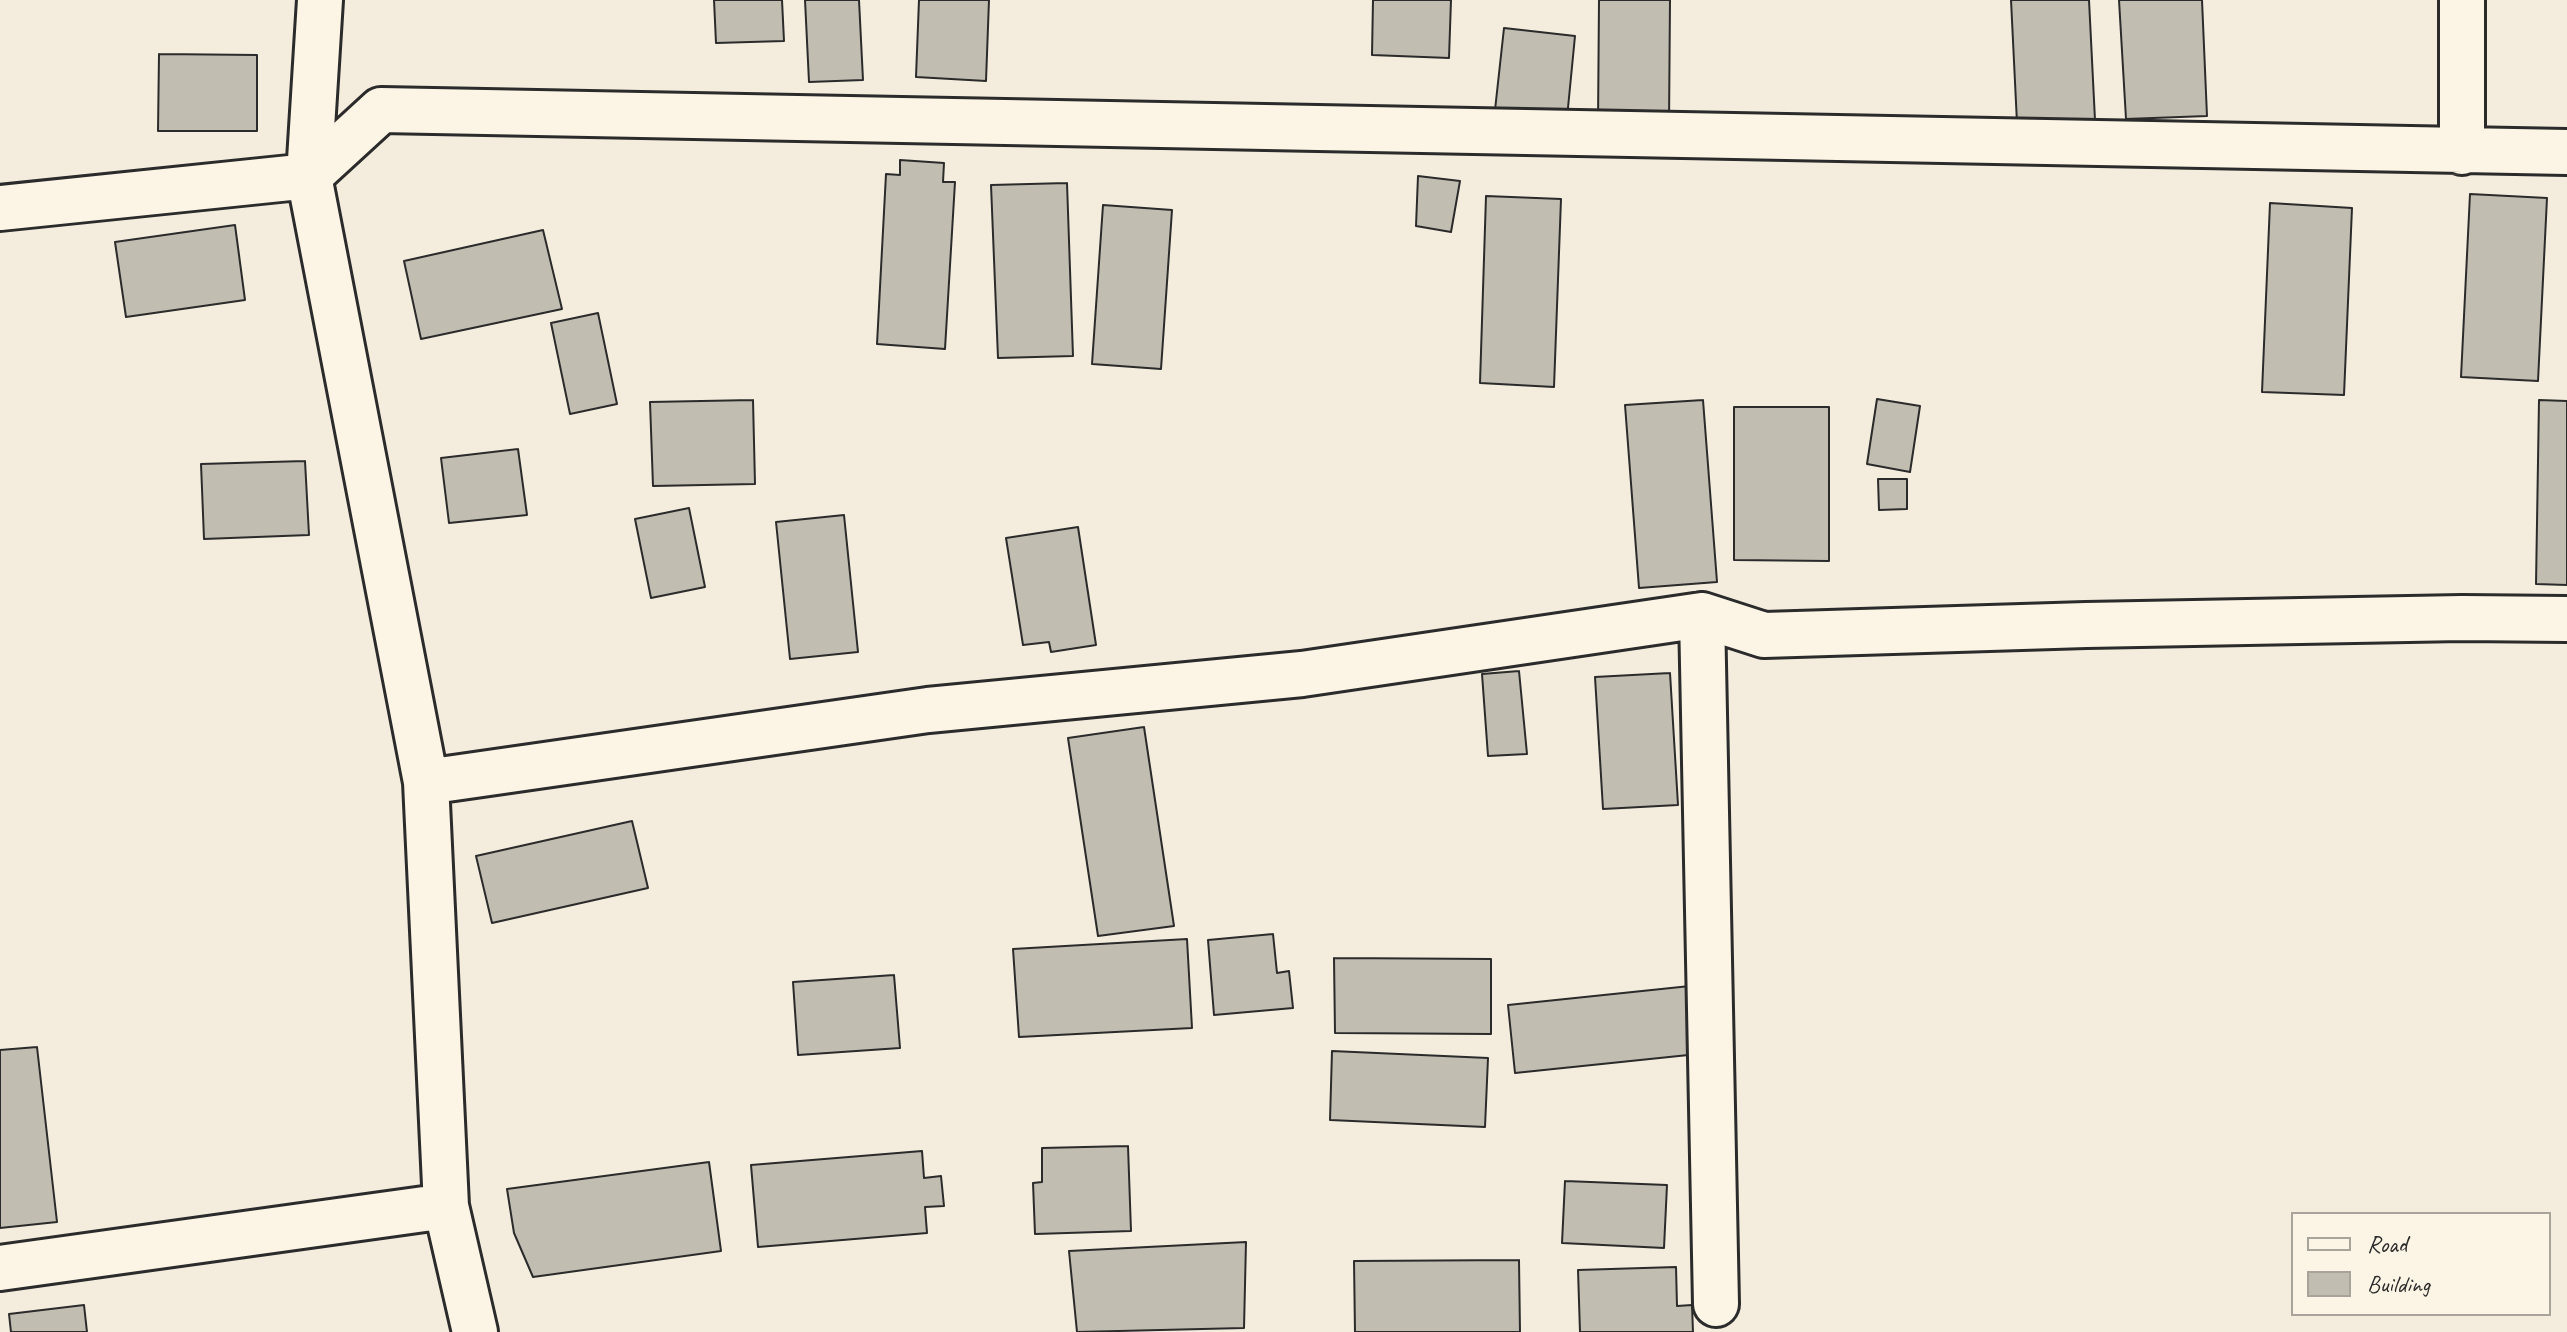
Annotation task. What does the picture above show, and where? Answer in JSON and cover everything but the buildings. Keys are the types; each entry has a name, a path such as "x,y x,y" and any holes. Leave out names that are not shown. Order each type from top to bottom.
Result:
{"street":[{"path":"320,0 309,176 426,782 446,1206 475,1332"},
{"path":"2462,0 2462,152"},
{"path":"0,208 309,176 381,110 2567,152"},
{"path":"426,782 928,710 1302,674 1702,615 1764,635 2086,625 2567,619"},
{"path":"1702,615 1716,1304"},
{"path":"0,1268 446,1206"}]}
